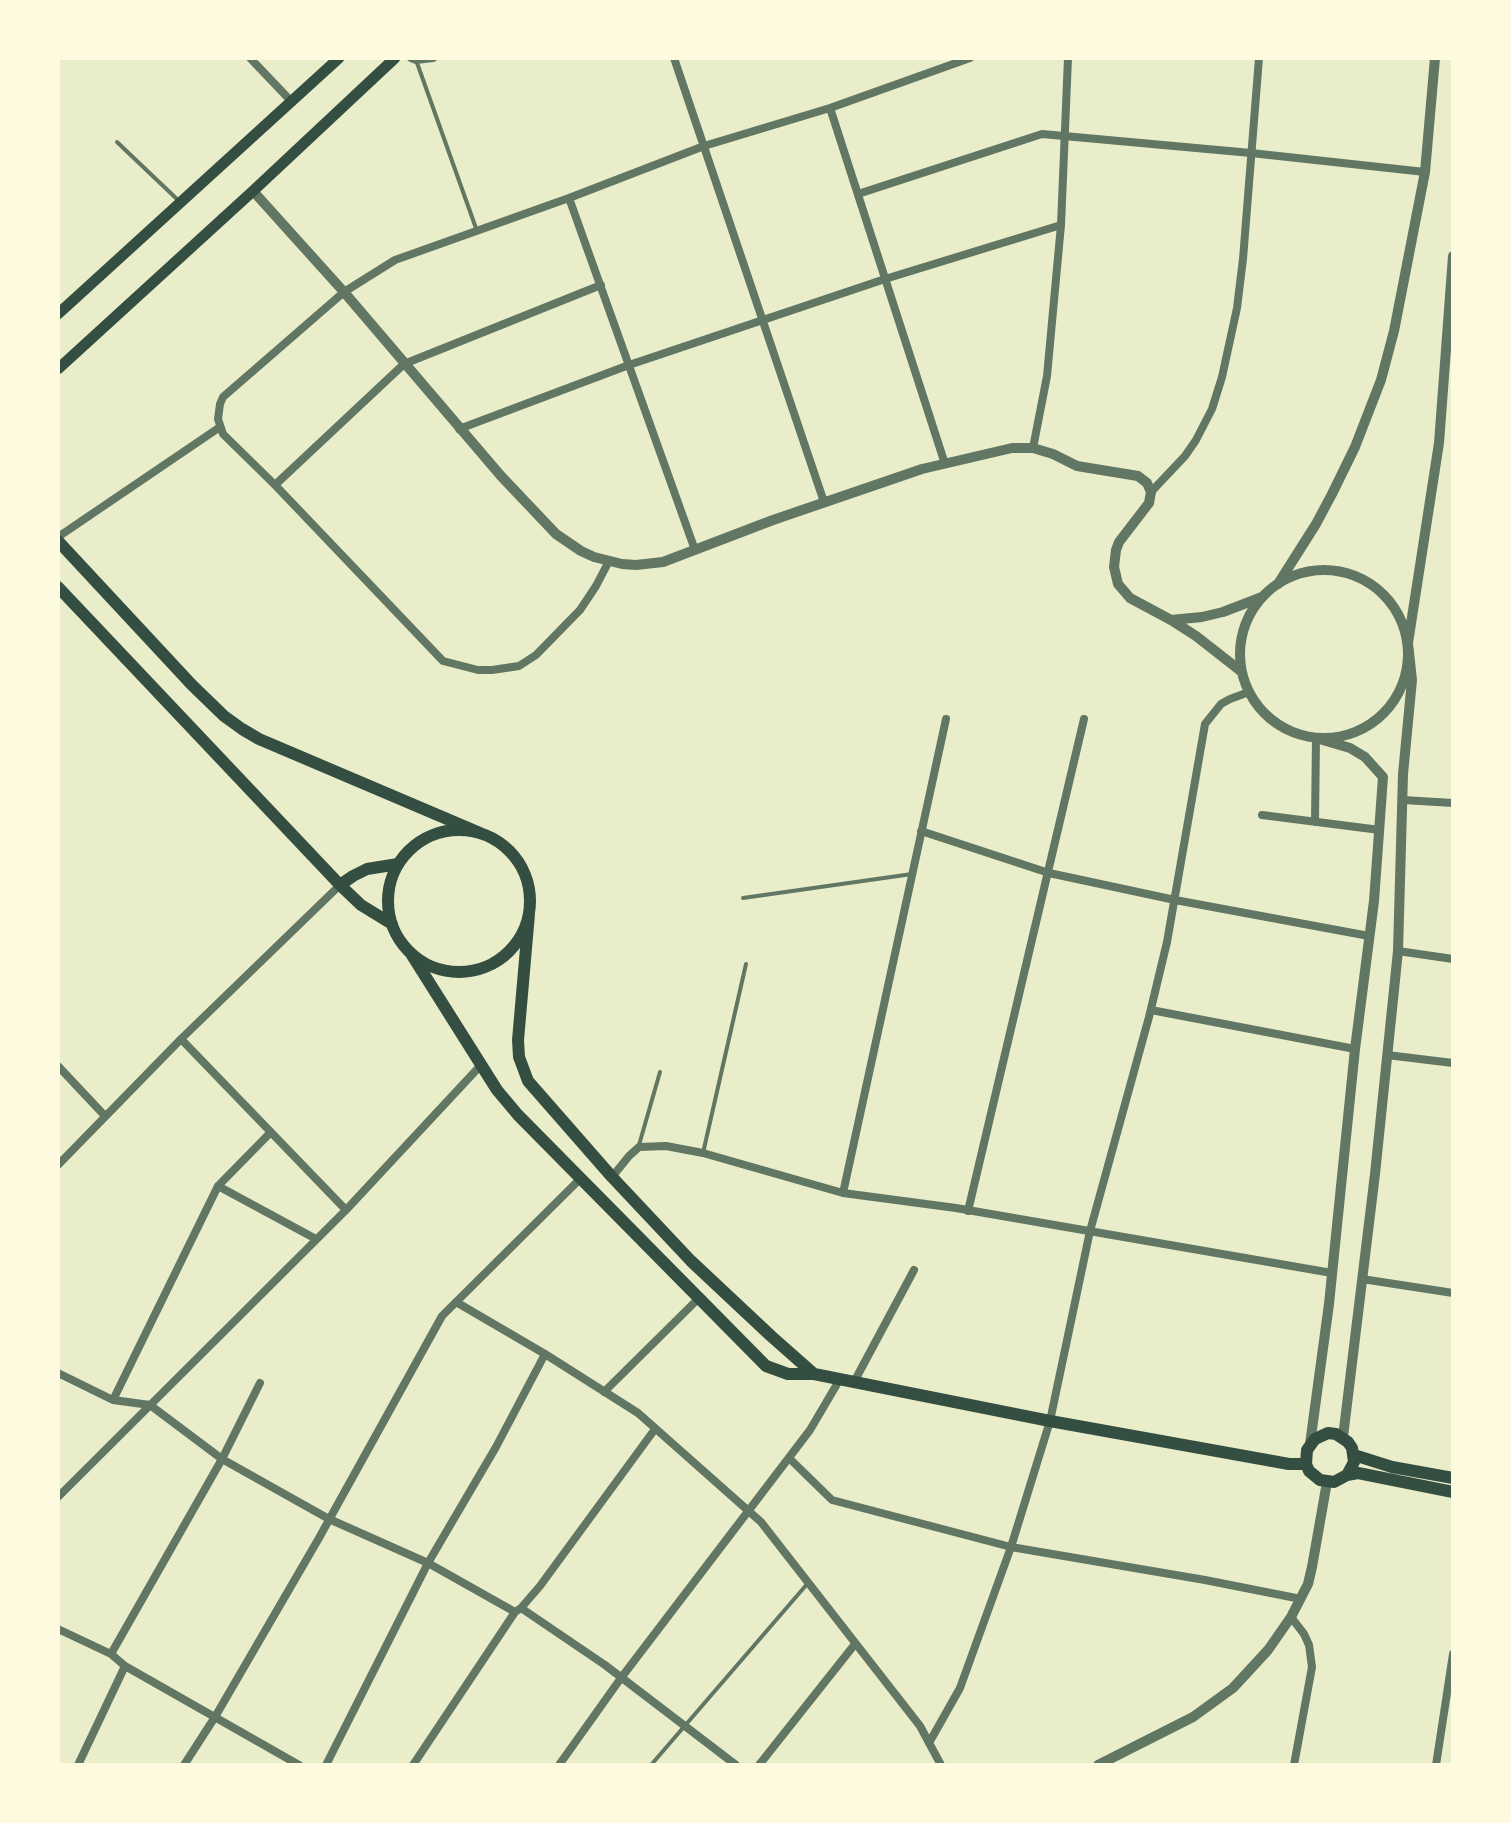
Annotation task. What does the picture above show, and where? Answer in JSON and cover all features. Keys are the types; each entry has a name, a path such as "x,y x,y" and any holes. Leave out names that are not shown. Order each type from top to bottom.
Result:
{"highway":[{"path":"58,539 192,685 242,729 272,745 480,833 507,848 525,873 530,893 527,951 518,1018 519,1057 523,1071 536,1092 691,1261 814,1374"},
{"path":"58,587 340,885 361,905 392,924"},
{"path":"480,833 459,830 438,833 411,848 398,864 393,873 388,904 392,924 401,943 426,965 446,971 466,972 495,963 511,950 523,934 529,914"},
{"path":"340,885 367,869 398,864"},
{"path":"410,952 497,1090 518,1115 766,1366 788,1374 814,1374 1050,1421 1289,1464 1306,1464"},
{"path":"1347,1475 1354,1455 1343,1437 1321,1435 1310,1444 1306,1464 1314,1476 1327,1482 1358,1473 1453,1492"},
{"path":"1354,1455 1392,1467 1453,1478"}],"main road":[{"path":"58,314 339,58"},
{"path":"58,369 395,58"}],"street":[{"path":"250,58 291,101"},
{"path":"414,59 433,58"},
{"path":"674,58 824,502"},
{"path":"609,561 580,610 536,655 519,666 492,670 466,668 443,661 228,439 220,427 218,411 223,397 344,292 395,260 704,146 830,108 970,58"},
{"path":"1033,448 1047,376 1061,225 1068,58"},
{"path":"1242,672 1196,636 1130,598 1118,584 1114,559 1119,542 1149,503 1151,492 1196,440 1218,393 1237,308 1243,259 1259,58"},
{"path":"1278,584 1332,494 1355,447 1381,380 1394,331 1425,172 1435,58"},
{"path":"830,108 945,464"},
{"path":"858,194 1042,134 1425,172"},
{"path":"253,191 344,292 459,429 556,534 581,551 609,561 636,565 663,562 922,469 1012,448 1033,448 1077,466 1138,476 1147,483 1151,492"},
{"path":"569,198 695,550"},
{"path":"459,429 629,365 885,279 1061,225"},
{"path":"1316,738 1341,737 1365,728 1385,713 1400,692 1407,668 1408,643 1439,443 1453,256"},
{"path":"275,485 404,364 601,285"},
{"path":"58,539 220,427"},
{"path":"1310,1444 1329,1304 1355,1049 1374,901 1383,777 1365,757 1350,748 1295,733 1277,724 1261,710 1249,692 1242,672 1240,652 1243,632 1251,613 1263,597 1278,584 1300,574 1324,570 1348,574 1370,584 1388,600 1401,620 1408,643 1412,680 1403,800 1398,951 1343,1437"},
{"path":"1171,620 1223,612 1263,597"},
{"path":"929,1743 960,1688 1011,1547 1050,1421 1090,1231 1167,942 1205,724 1221,704 1249,692"},
{"path":"843,1193 946,719"},
{"path":"968,1211 1084,719"},
{"path":"1315,822 1316,738"},
{"path":"1403,800 1453,803"},
{"path":"1262,815 1380,830"},
{"path":"921,831 1049,873 1369,936"},
{"path":"58,1165 181,1039 340,885"},
{"path":"1398,951 1453,959"},
{"path":"1151,1010 1355,1049"},
{"path":"181,1039 346,1210"},
{"path":"1387,1055 1453,1063"},
{"path":"58,1497 346,1210 481,1065"},
{"path":"58,1066 105,1116"},
{"path":"113,1400 218,1186 271,1132"},
{"path":"612,1177 639,1147 666,1146 703,1153 843,1193 956,1208 1332,1273"},
{"path":"184,1765 329,1519 442,1316 580,1179"},
{"path":"218,1186 316,1239"},
{"path":"854,1382 914,1270"},
{"path":"1362,1279 1453,1293"},
{"path":"604,1392 698,1299"},
{"path":"456,1302 638,1413 761,1522 920,1726 941,1765"},
{"path":"326,1765 428,1563 496,1447 545,1354"},
{"path":"58,1373 113,1400 150,1405 222,1459 329,1519 428,1563 518,1610 621,1678 736,1765"},
{"path":"559,1765 621,1678 810,1430 840,1379"},
{"path":"111,1654 222,1459 260,1383"},
{"path":"413,1765 518,1610 540,1586 655,1429"},
{"path":"789,1458 832,1500 1011,1547 1301,1599"},
{"path":"1098,1765 1172,1729 1214,1703 1251,1670 1280,1634 1301,1599 1312,1567 1327,1482"},
{"path":"1291,1617 1309,1645 1312,1667 1294,1765"},
{"path":"58,1629 111,1654 125,1666 299,1765"},
{"path":"759,1765 855,1644"},
{"path":"1436,1765 1453,1654"},
{"path":"78,1765 125,1666"},
{"path":"1442,1729 1453,1730"}],"lane":[{"path":"414,59 477,231"},
{"path":"117,142 181,202"},
{"path":"743,898 912,874"},
{"path":"703,1153 746,964"},
{"path":"639,1147 660,1072"},
{"path":"651,1765 808,1583"}]}
